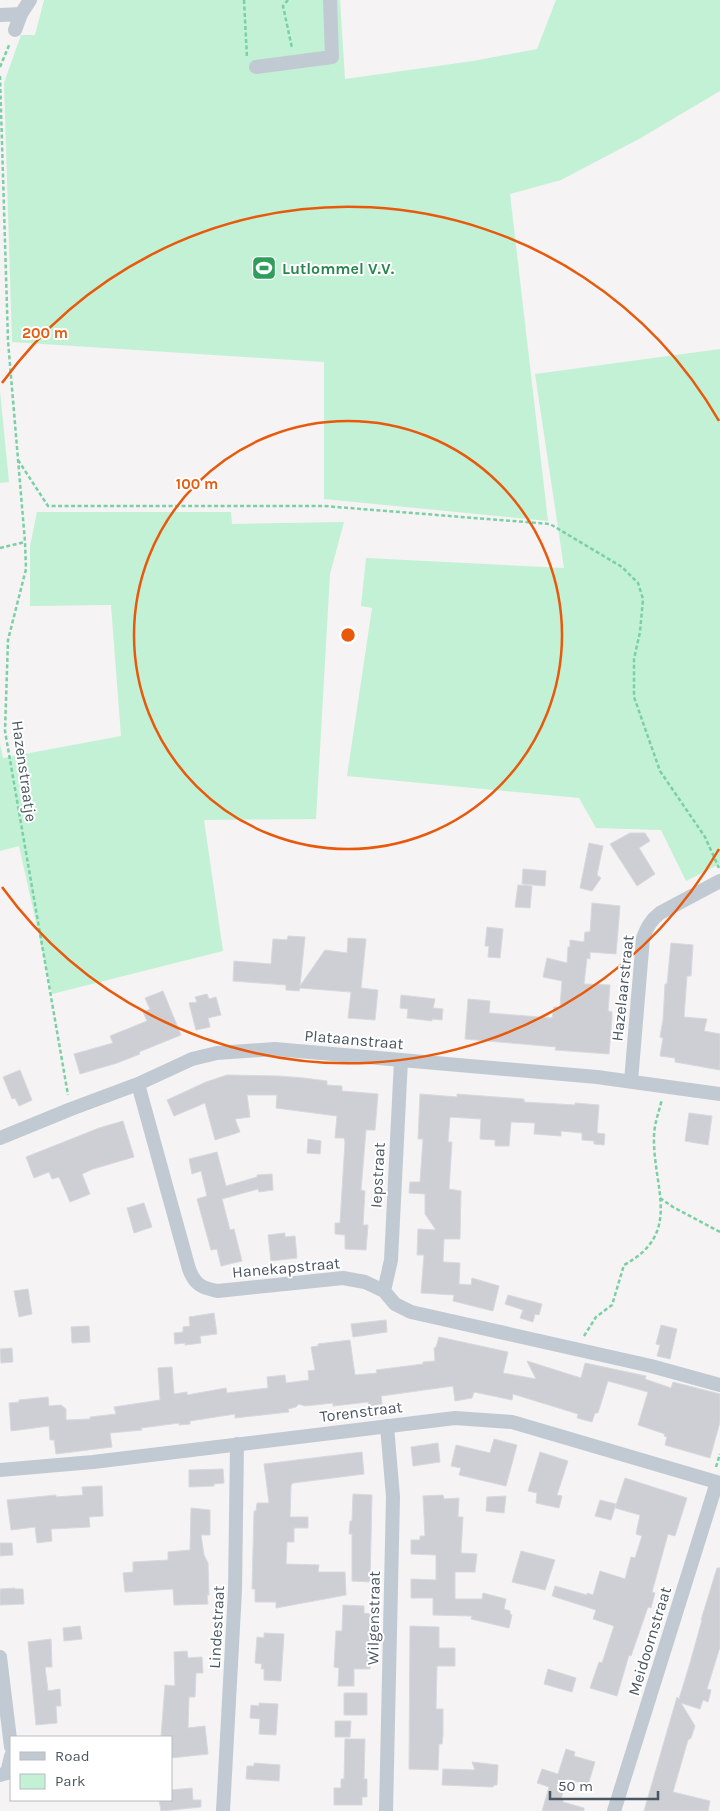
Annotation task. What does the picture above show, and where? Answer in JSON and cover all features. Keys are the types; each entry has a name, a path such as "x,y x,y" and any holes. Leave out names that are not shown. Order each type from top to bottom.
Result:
{"street":[{"path":"15,30 21,14 30,0"},
{"path":"252,65 332,57 330,0"},
{"path":"0,15 21,14"},
{"name":"Hazelaarstraat","path":"630,1081 643,938 651,919 720,881"},
{"name":"Plataanstraat","path":"0,1138 138,1084 192,1059 217,1053 243,1050 275,1050 401,1060 630,1081 720,1094"},
{"name":"Iepstraat","path":"384,1291 391,1260 401,1060"},
{"name":"Hanekapstraat","path":"138,1084 193,1280 207,1289 218,1291 343,1278 365,1282 384,1291 395,1304 412,1312 651,1366 720,1385"},
{"name":"Torenstraat","path":"0,1470 93,1462 455,1418 512,1422 718,1482"},
{"name":"Wilgenstraat","path":"386,1811 393,1497 387,1426"},
{"name":"Lindestraat","path":"223,1811 235,1590 237,1444"},
{"name":"Meidoornstraat","path":"614,1811 718,1482"},
{"path":"0,1657 10,1739"},
{"path":"0,1775 6,1773 10,1759"}],"path":[{"path":"244,0 252,65"},
{"path":"288,0 283,6 294,62"},
{"path":"0,67 15,30"},
{"name":"Hazenstraatje","path":"0,76 8,341 26,569 8,640 5,731 71,1109"},
{"path":"17,459 48,506 324,506 550,524 622,567 638,583 643,599 640,632 634,658 634,697 660,771 705,838 720,869"},
{"path":"0,548 25,542"},
{"path":"576,1349 596,1317 612,1305 624,1265 638,1258 655,1238 661,1218 654,1138 656,1120 667,1086"},
{"path":"660,1198 720,1232"}],"green space":[{"name":"Lutlommel V.V.","path":"44,0 340,0 345,79 473,61 537,49 556,0 720,0 720,91 639,139 561,180 510,194 548,521 324,499 324,362 12,342 4,83 21,35 35,35"},
{"path":"720,349 720,864 686,881 661,830 596,828 579,798 347,776 372,608 361,606 366,558 564,568 535,374"},
{"path":"0,391 9,482 0,483"},
{"path":"37,512 231,512 232,524 344,522 330,574 316,819 204,820 223,951 52,994 19,846 0,851 0,744 3,758 121,736 111,605 30,606 30,546"}],"building":[{"path":"630,833 645,833 650,841 639,848 655,874 637,886 610,844"},
{"path":"589,843 603,846 597,875 601,878 592,891 580,888"},
{"path":"523,869 546,871 545,886 522,884"},
{"path":"518,885 532,886 530,908 515,907"},
{"path":"592,903 620,906 616,954 590,952 590,959 587,958 584,984 610,985 608,1011 612,1012 612,1018 609,1054 555,1050 556,1047 465,1039 468,999 490,1001 489,1013 552,1018 554,1007 560,1007 562,981 543,977 547,958 567,963 570,940 584,942 585,932 590,932"},
{"path":"487,927 503,929 500,958 488,957 489,946 485,946"},
{"path":"288,936 305,937 300,986 325,950 347,953 348,938 366,939 361,988 378,990 375,1020 348,1018 351,992 300,988 299,991 286,990 286,985 233,981 234,961 271,964 273,939 287,940"},
{"path":"671,943 693,945 691,976 687,976 684,1017 707,1019 704,1031 720,1034 720,1070 675,1062 675,1058 660,1056 663,1038 660,1037 665,984 667,984"},
{"path":"163,991 181,1035 117,1063 80,1074 74,1054 113,1043 110,1036 147,1021 143,1012 150,1009 145,998"},
{"path":"207,994 209,999 216,997 221,1015 208,1018 210,1027 196,1030 189,1003 197,1002 195,997"},
{"path":"401,995 435,999 433,1008 443,1009 442,1020 432,1019 432,1021 407,1018 408,1009 400,1008"},
{"path":"20,1070 32,1100 19,1106 15,1098 12,1099 3,1077"},
{"path":"227,1075 304,1078 327,1081 327,1085 342,1086 342,1091 378,1094 375,1130 366,1130 361,1190 365,1191 363,1225 368,1225 366,1250 345,1249 345,1235 335,1234 335,1223 340,1223 345,1142 344,1138 335,1138 337,1116 276,1108 277,1095 247,1095 250,1117 235,1119 240,1132 215,1140 205,1103 174,1116 167,1100 206,1082"},
{"path":"420,1094 457,1097 457,1094 524,1099 524,1102 599,1105 597,1133 605,1134 604,1145 594,1144 594,1141 582,1140 582,1133 561,1131 561,1136 534,1134 535,1123 511,1122 509,1146 495,1146 495,1140 480,1139 481,1119 450,1117 448,1142 452,1142 449,1189 461,1191 460,1239 444,1239 443,1262 460,1263 459,1284 471,1285 472,1278 499,1286 493,1311 453,1301 454,1295 421,1293 424,1255 417,1255 418,1229 436,1230 425,1214 425,1194 409,1193 410,1182 420,1182 423,1139 418,1139"},
{"path":"689,1113 712,1116 708,1145 685,1141"},
{"path":"123,1121 134,1157 82,1174 90,1194 70,1202 59,1177 52,1179 49,1172 34,1178 26,1157 99,1128"},
{"path":"308,1139 321,1141 320,1154 307,1153"},
{"path":"217,1152 226,1186 257,1177 257,1175 272,1174 273,1190 259,1192 258,1189 222,1199 230,1230 234,1229 242,1261 221,1266 217,1249 211,1250 197,1199 207,1196 201,1171 192,1174 189,1159"},
{"path":"144,1203 152,1227 134,1233 127,1208"},
{"path":"285,1233 285,1237 295,1236 297,1258 271,1261 268,1235"},
{"path":"28,1289 32,1314 19,1317 14,1291"},
{"path":"508,1295 542,1304 539,1315 535,1314 533,1322 520,1318 523,1310 505,1304"},
{"path":"214,1313 217,1334 200,1336 201,1343 175,1344 174,1333 183,1332 183,1327 190,1326 189,1317"},
{"path":"386,1320 387,1332 353,1337 351,1324"},
{"path":"661,1325 677,1329 670,1359 657,1356 660,1345 656,1344"},
{"path":"89,1326 90,1342 72,1343 71,1327"},
{"path":"439,1337 508,1352 503,1373 536,1379 527,1361 581,1378 585,1363 646,1376 645,1379 671,1388 673,1382 720,1394 720,1422 710,1458 665,1445 667,1437 664,1436 665,1434 638,1425 648,1392 608,1381 598,1413 595,1413 592,1422 577,1418 578,1414 513,1394 512,1400 474,1392 472,1398 455,1401 453,1386 381,1396 382,1404 369,1406 368,1402 333,1406 333,1403 305,1406 299,1404 288,1409 289,1412 235,1418 235,1414 190,1421 190,1424 179,1425 179,1423 141,1428 142,1430 110,1433 112,1447 56,1454 54,1440 50,1440 49,1426 11,1431 9,1403 19,1402 19,1400 48,1397 49,1406 61,1405 66,1409 66,1420 90,1419 90,1417 116,1414 114,1407 160,1400 158,1368 172,1367 174,1394 187,1392 187,1395 226,1388 227,1393 268,1388 267,1377 285,1375 286,1383 309,1380 308,1371 315,1370 311,1347 318,1346 318,1344 350,1340 355,1375 377,1373 376,1370 435,1361 434,1348"},
{"path":"12,1348 13,1362 1,1363 0,1349"},
{"path":"494,1439 517,1445 506,1486 459,1475 461,1468 451,1466 456,1445 490,1453"},
{"path":"438,1443 440,1462 413,1466 411,1447"},
{"path":"362,1452 364,1474 293,1483 291,1485 290,1517 308,1517 308,1528 294,1528 294,1542 287,1542 286,1564 319,1565 318,1572 345,1572 346,1595 276,1608 276,1602 255,1602 255,1589 252,1589 254,1511 256,1511 257,1503 269,1503 264,1464"},
{"path":"540,1452 568,1461 557,1495 562,1496 559,1508 536,1503 537,1493 528,1491"},
{"path":"223,1469 224,1483 214,1484 214,1486 189,1487 189,1470"},
{"path":"625,1478 687,1498 675,1536 668,1534 652,1592 655,1593 651,1608 648,1607 631,1656 629,1655 617,1696 590,1688 599,1662 602,1663 614,1626 593,1619 596,1610 552,1596 555,1586 593,1595 600,1571 625,1579 631,1557 635,1558 642,1536 636,1534 640,1515 615,1508"},
{"path":"102,1486 103,1516 89,1517 90,1527 51,1529 52,1541 37,1543 35,1527 11,1530 7,1500 56,1495 56,1497 83,1495 82,1487"},
{"path":"353,1494 372,1495 370,1582 352,1581 352,1534 349,1534 350,1521 352,1521"},
{"path":"443,1495 444,1499 459,1498 458,1517 463,1517 461,1553 477,1554 475,1572 455,1572 455,1599 482,1599 483,1593 506,1599 504,1609 510,1611 512,1615 509,1628 471,1619 472,1616 433,1615 433,1598 411,1598 411,1579 436,1580 436,1555 411,1554 411,1540 420,1540 420,1536 425,1536 423,1496"},
{"path":"506,1496 504,1513 486,1511 487,1497"},
{"path":"600,1500 616,1504 611,1520 595,1516"},
{"path":"191,1508 210,1510 210,1535 201,1535 204,1555 208,1563 208,1604 174,1605 173,1589 125,1592 123,1573 133,1572 133,1562 168,1560 168,1552 190,1550"},
{"path":"0,1543 12,1543 13,1555 0,1556"},
{"path":"521,1551 555,1560 545,1590 512,1582"},
{"path":"717,1568 720,1568 720,1647 707,1689 711,1690 708,1702 703,1700 700,1709 681,1703 695,1726 691,1738 688,1740 673,1792 710,1801 708,1811 644,1811 677,1697 679,1699 690,1663"},
{"path":"0,1589 23,1589 24,1604 0,1605"},
{"path":"343,1605 364,1606 364,1613 370,1614 370,1669 354,1669 354,1686 338,1686 339,1668 334,1667 336,1631 342,1631"},
{"path":"80,1626 82,1639 64,1641 63,1628"},
{"path":"410,1626 439,1627 439,1648 455,1648 455,1666 437,1666 436,1709 443,1709 443,1735 442,1744 439,1744 438,1770 409,1769"},
{"path":"264,1633 284,1634 281,1681 264,1680 264,1669 261,1669 262,1664 255,1663 257,1637 264,1638"},
{"path":"51,1639 52,1667 45,1667 48,1691 60,1689 61,1706 56,1706 57,1723 36,1725 28,1642"},
{"path":"187,1651 188,1658 202,1657 203,1673 196,1673 195,1697 189,1697 188,1728 205,1726 208,1754 172,1758 172,1736 161,1736 165,1685 175,1686 174,1652"},
{"path":"548,1669 576,1678 572,1692 544,1684"},
{"path":"344,1693 367,1693 367,1715 344,1715"},
{"path":"259,1703 278,1704 276,1735 259,1734 260,1719 250,1718 251,1705 259,1706"},
{"path":"335,1721 351,1721 350,1737 335,1737"},
{"path":"345,1739 365,1739 364,1779 367,1779 367,1797 362,1797 362,1805 334,1805 334,1788 341,1788 341,1779 344,1779"},
{"path":"566,1749 575,1752 574,1756 595,1762 588,1785 567,1779 561,1799 563,1802 584,1808 584,1811 542,1811 549,1787 537,1783 542,1769 558,1774"},
{"path":"472,1762 498,1765 497,1785 493,1787 442,1785 443,1769 475,1770"},
{"path":"254,1763 280,1765 279,1781 246,1779 247,1766 254,1766"},
{"path":"192,1788 193,1800 201,1800 201,1807 161,1811 159,1801 172,1801 172,1790"}],"place":[{"name":"Lutlommel V.V.","path":"264,268"}]}
